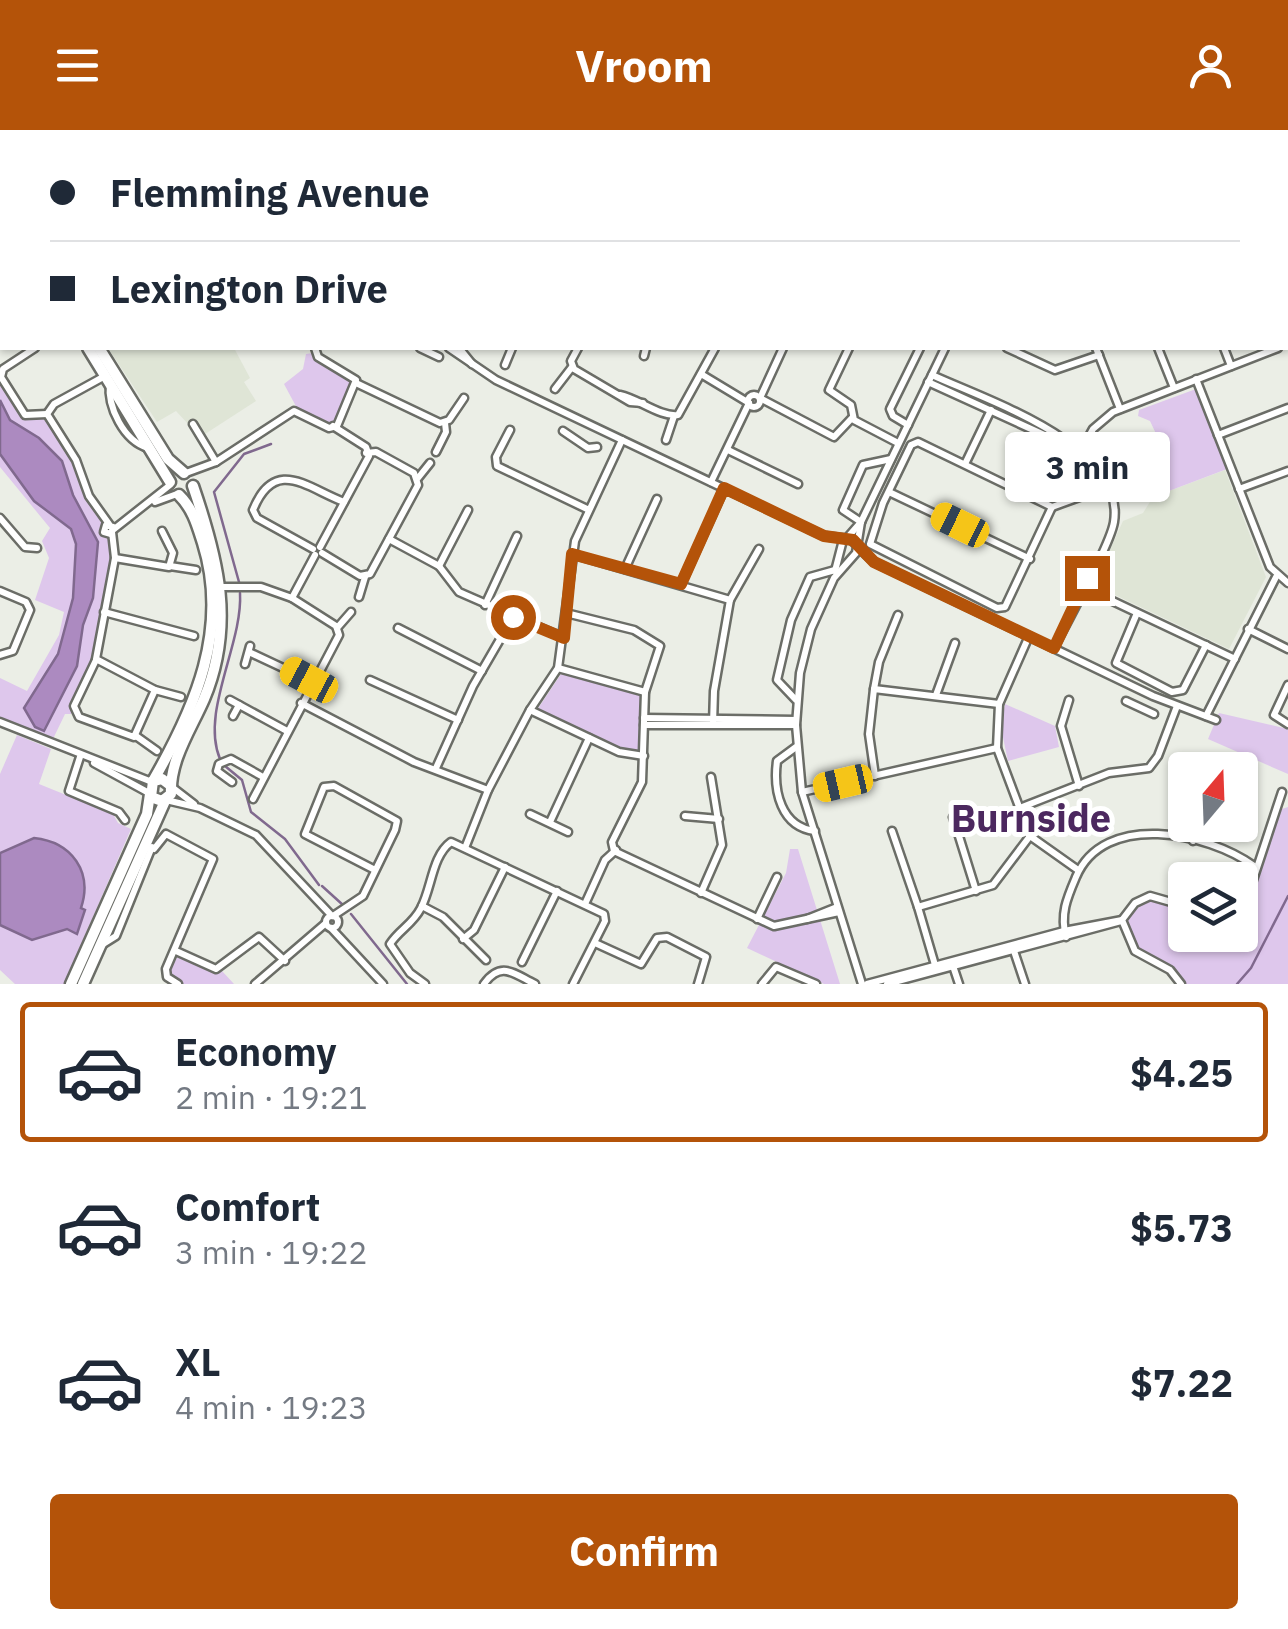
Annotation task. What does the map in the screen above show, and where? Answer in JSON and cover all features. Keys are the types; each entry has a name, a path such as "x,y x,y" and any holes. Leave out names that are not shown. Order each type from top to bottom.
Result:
{"main road":[{"path":"83,984 86,963 147,814 151,788 172,749 205,669 218,590 194,514 174,489 154,450 89,350"},
{"path":"71,984 98,946 119,886 166,800 213,674 221,632 210,535 189,479 168,459 100,350"},
{"path":"174,489 175,474 189,479"},
{"path":"174,489 188,494 189,479"},
{"path":"151,788 162,780 170,786"},
{"path":"151,788 156,801 166,800"}],"street":[{"path":"33,350 0,375 25,415 48,414"},
{"path":"316,350 318,358 356,383 445,423"},
{"path":"430,350 439,358"},
{"path":"452,350 476,368 622,440 824,536 845,539 874,562"},
{"path":"461,350 476,368"},
{"path":"506,365 511,350"},
{"path":"555,390 572,367 577,350"},
{"path":"666,440 674,416 714,350"},
{"path":"711,482 782,350"},
{"path":"848,350 828,387 850,404 852,418"},
{"path":"908,425 892,416 890,410 919,350"},
{"path":"944,350 861,522 838,552 835,574 808,640 796,701 796,747 802,792 864,984 1122,920 1135,903 1150,896 1168,901"},
{"path":"1011,350 1055,370 1097,351 1120,409"},
{"path":"1159,350 1174,388"},
{"path":"1225,350 1231,366"},
{"path":"1081,451 1098,424 1120,409 1273,350"},
{"path":"572,367 620,395 674,416"},
{"path":"701,374 834,437 852,418"},
{"path":"106,376 50,407 48,414 76,460 109,529 114,553 96,660 74,713 136,736 157,751"},
{"path":"930,378 1081,451 1097,467 1107,487 1114,520 1054,648"},
{"path":"1196,379 1276,577 1288,583"},
{"path":"334,427 356,383"},
{"path":"436,452 446,432 445,423 464,398"},
{"path":"965,464 992,408"},
{"path":"1218,435 1288,408"},
{"path":"189,479 297,414 334,427 368,453 384,457 418,478"},
{"path":"852,418 899,442"},
{"path":"193,424 216,462"},
{"path":"510,430 495,464 586,509"},
{"path":"564,431 588,448 598,447"},
{"path":"465,848 488,790 530,710 558,668 572,554 586,509 622,440"},
{"path":"1052,507 1007,605 996,608 873,548 870,536 916,442 1052,507 1107,487"},
{"path":"728,450 798,484"},
{"path":"292,598 368,453"},
{"path":"861,522 843,510 863,465 892,458"},
{"path":"359,597 365,577 430,463"},
{"path":"1240,489 1288,470"},
{"path":"344,502 287,478 270,483 253,510 257,518 365,577"},
{"path":"681,584 724,488"},
{"path":"109,529 174,489"},
{"path":"889,492 1030,559"},
{"path":"626,569 657,499"},
{"path":"439,566 468,510"},
{"path":"0,518 25,547 37,548"},
{"path":"796,701 777,680 785,640 810,577 835,574 852,557 858,546 861,522"},
{"path":"162,530 173,553 170,566"},
{"path":"485,605 517,536"},
{"path":"824,536 838,552 874,562 1177,706 1216,720"},
{"path":"389,539 439,566 460,592 564,638"},
{"path":"713,721 730,600 758,550"},
{"path":"114,553 162,568 196,570"},
{"path":"572,554 730,600"},
{"path":"1206,716 1276,577"},
{"path":"218,590 261,586 292,598 337,628"},
{"path":"1083,587 1234,658"},
{"path":"0,591 30,607 12,654 0,655"},
{"path":"104,612 194,636"},
{"path":"253,799 338,638 337,628 351,612"},
{"path":"1137,612 1116,663 1172,692 1184,690 1206,645"},
{"path":"566,614 614,624 658,641 659,654 645,692 642,782 617,835 615,851 584,904"},
{"path":"875,776 869,734 870,699 879,662 898,615"},
{"path":"436,768 482,670 513,617"},
{"path":"398,628 482,670"},
{"path":"1248,630 1288,649"},
{"path":"1029,636 999,704 997,748 1030,836 1078,870"},
{"path":"936,695 955,643"},
{"path":"245,664 251,650 314,682"},
{"path":"96,660 156,690 182,696"},
{"path":"558,668 645,692"},
{"path":"370,680 458,720"},
{"path":"1288,684 1274,718 1288,724"},
{"path":"874,689 999,704"},
{"path":"136,736 156,690"},
{"path":"230,700 288,731"},
{"path":"1070,700 1061,726 1078,786"},
{"path":"1126,700 1129,706 1154,714"},
{"path":"301,703 389,750 488,790"},
{"path":"233,716 239,704"},
{"path":"1018,808 1109,773 1154,764 1177,706"},
{"path":"530,710 620,752 644,756"},
{"path":"0,722 151,788"},
{"path":"644,722 796,723"},
{"path":"550,822 589,738"},
{"path":"796,747 776,761 785,816 794,827 814,831"},
{"path":"802,792 997,748"},
{"path":"80,757 69,791 118,812 125,820"},
{"path":"232,782 219,776 219,764 229,759 263,778"},
{"path":"701,893 722,845 710,777"},
{"path":"170,786 200,808 262,840 383,984"},
{"path":"256,984 363,896 395,830 396,818 334,786 324,786 305,834 375,870"},
{"path":"1256,862 1284,798"},
{"path":"166,800 200,808"},
{"path":"530,814 568,832"},
{"path":"685,816 719,819"},
{"path":"953,817 976,891"},
{"path":"892,831 936,968"},
{"path":"98,946 116,936 154,848 166,834 213,857 166,973 178,984"},
{"path":"1065,934 1066,896 1078,870 1092,854 1128,836 1168,834"},
{"path":"918,907 1000,880 1030,836"},
{"path":"144,839 154,848"},
{"path":"425,984 390,947 422,906 451,842 606,916 576,982"},
{"path":"1196,842 1244,862"},
{"path":"615,851 774,926 838,909"},
{"path":"462,940 474,930 505,867"},
{"path":"757,919 777,876"},
{"path":"522,962 557,891"},
{"path":"422,906 443,917 486,960"},
{"path":"1122,920 1134,951 1170,970 1180,984"},
{"path":"595,944 640,964 657,938 667,936 706,957 698,984"},
{"path":"176,951 218,969 260,937 285,961"},
{"path":"1013,948 1024,984"},
{"path":"953,964 959,984"},
{"path":"762,984 776,967 816,984"},
{"path":"887,984 936,968"},
{"path":"484,984 504,973 535,984"}],"shaded area":[{"path":"109,350 235,350 250,378 244,382 256,401 205,434 197,422 190,426 176,411 157,422"},
{"path":"312,353 353,382 333,424 298,410 284,384 303,369 306,354"},
{"path":"0,381 24,418 46,418 75,464 111,545 92,657 71,714 65,714 52,741 0,718 0,678 27,691 59,635 64,612 35,600 49,558 42,541 50,528 0,467"},
{"path":"1196,389 1227,469 1153,497 1167,469 1160,459 1150,462 1144,446 1159,440 1150,421 1138,416 1139,410"},
{"path":"0,400 10,420 39,438 62,461 73,495 98,542 93,598 83,625 77,666 44,731 35,727 24,708 58,654 73,598 76,544 71,529 34,501 0,454"},
{"path":"1225,470 1266,577 1229,649 1094,585 1123,521 1143,513 1153,497"},
{"path":"563,671 640,693 640,751 628,753 537,710"},
{"path":"1005,704 1055,726 1059,747 1008,761 1001,728"},
{"path":"1219,713 1288,729 1288,774 1258,761 1258,752 1238,752 1208,739"},
{"path":"17,735 51,749 39,784 113,814 118,823 131,829 64,984 15,984 0,970 0,774"},
{"path":"1288,807 1288,984 1184,984 1174,970 1139,951 1128,921 1140,906 1153,901 1168,903 1168,952 1258,952 1258,864 1282,809"},
{"path":"34,838 69,852 81,871 81,908 85,910 77,934 67,929 32,940 0,925 0,853"},
{"path":"790,849 798,849 840,984 824,984 747,948 786,873"},
{"path":"178,956 222,971 234,984 182,984 169,972"}],"waterway":[{"path":"239,582 214,492 244,454 271,444"},
{"path":"220,759 215,720 235,634 240,593"},
{"path":"225,766 242,780 251,812 285,839 319,885"},
{"path":"322,886 343,905"},
{"path":"1237,984 1251,968 1288,896"},
{"path":"351,914 407,984"}],"district":[{"name":"Burnside","path":"1031,819"}],"route":[{"path":"513,617 564,638 566,585 572,554 681,584 724,488 824,536 853,540 874,562 1054,648 1087,578"}]}
